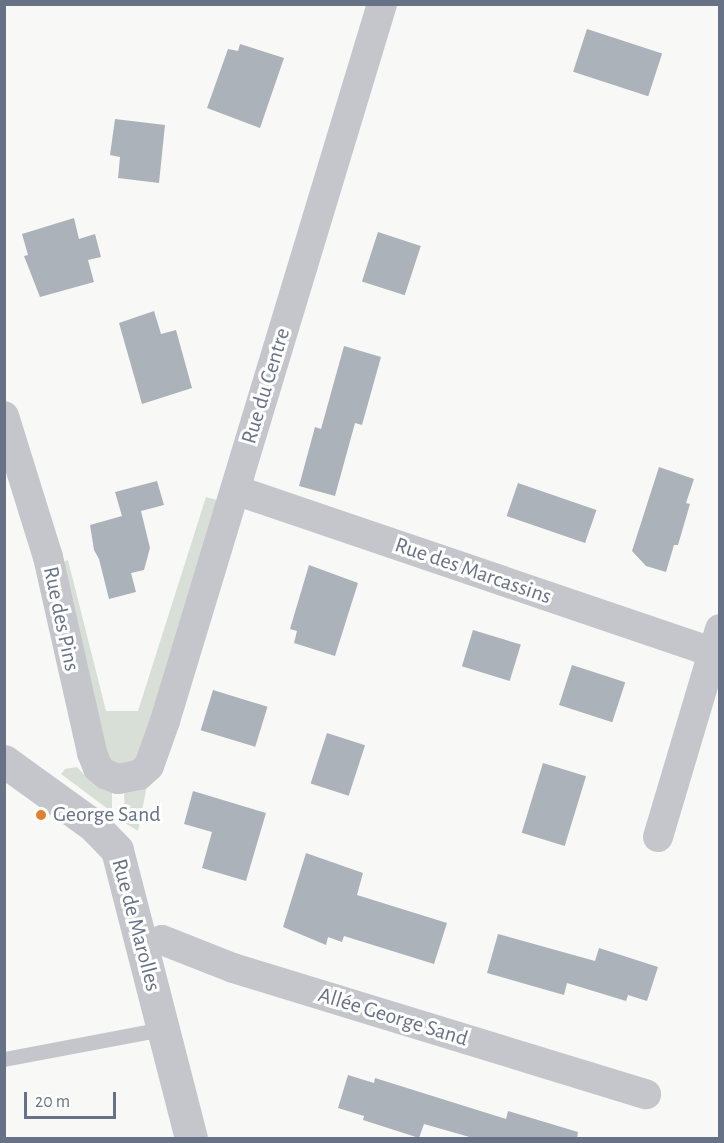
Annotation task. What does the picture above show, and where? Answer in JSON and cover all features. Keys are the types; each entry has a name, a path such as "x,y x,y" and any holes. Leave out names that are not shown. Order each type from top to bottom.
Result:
{"street":[{"name":"Rue du Centre","path":"149,766 382,4"},
{"name":"Rue des Pins","path":"4,416 48,557 92,753 98,768 118,779 139,775 149,766"},
{"name":"Rue des Marcassins","path":"235,490 716,640 658,837"},
{"name":"Rue de Marolles","path":"4,761 94,826 117,850 191,1138"},
{"name":"Allée George Sand","path":"142,947 162,940 233,968 646,1094"}],"lane":[{"path":"4,1059 163,1029"}],"shaded area":[{"path":"206,497 217,500 144,758 116,766 105,758 59,564 68,560 106,711 138,711"},
{"path":"77,767 95,786 112,792 112,812 61,774 65,769"},
{"path":"147,785 138,831 125,823 124,790"}],"building":[{"path":"587,29 662,53 648,96 573,72"},
{"path":"240,44 284,58 260,128 207,108 228,49 238,51"},
{"path":"115,119 165,125 159,183 118,178 120,157 110,155"},
{"path":"74,218 79,239 95,234 101,257 88,260 94,282 40,297 24,256 28,255 22,234"},
{"path":"378,232 421,246 405,295 362,281"},
{"path":"154,311 161,334 176,330 192,388 142,404 119,323"},
{"path":"344,346 381,357 362,425 355,423 335,496 299,486 315,427 321,429"},
{"path":"659,467 694,479 686,503 690,504 678,545 674,545 666,572 646,566 632,551"},
{"path":"157,481 164,505 141,511 150,548 144,570 131,573 136,592 109,599 99,559 94,550 90,525 122,516 115,492"},
{"path":"518,483 596,510 585,543 507,516"},
{"path":"309,565 358,583 335,656 294,643 297,631 290,629"},
{"path":"473,630 521,645 510,681 462,666"},
{"path":"572,665 625,682 612,722 559,705"},
{"path":"213,690 268,707 255,747 201,730"},
{"path":"327,733 365,745 349,796 311,783"},
{"path":"543,763 586,776 565,846 522,833"},
{"path":"193,791 266,813 246,881 202,868 212,832 184,824"},
{"path":"306,853 363,873 357,895 447,923 434,964 344,936 342,942 328,937 326,945 283,927"},
{"path":"498,934 595,961 599,948 658,967 647,1001 628,995 626,1001 567,983 564,995 487,973"},
{"path":"348,1075 374,1083 375,1078 506,1119 508,1111 578,1132 577,1138 473,1138 424,1124 419,1138 363,1120 364,1116 338,1108"}],"place":[{"name":"George Sand","path":"41,815"}]}
